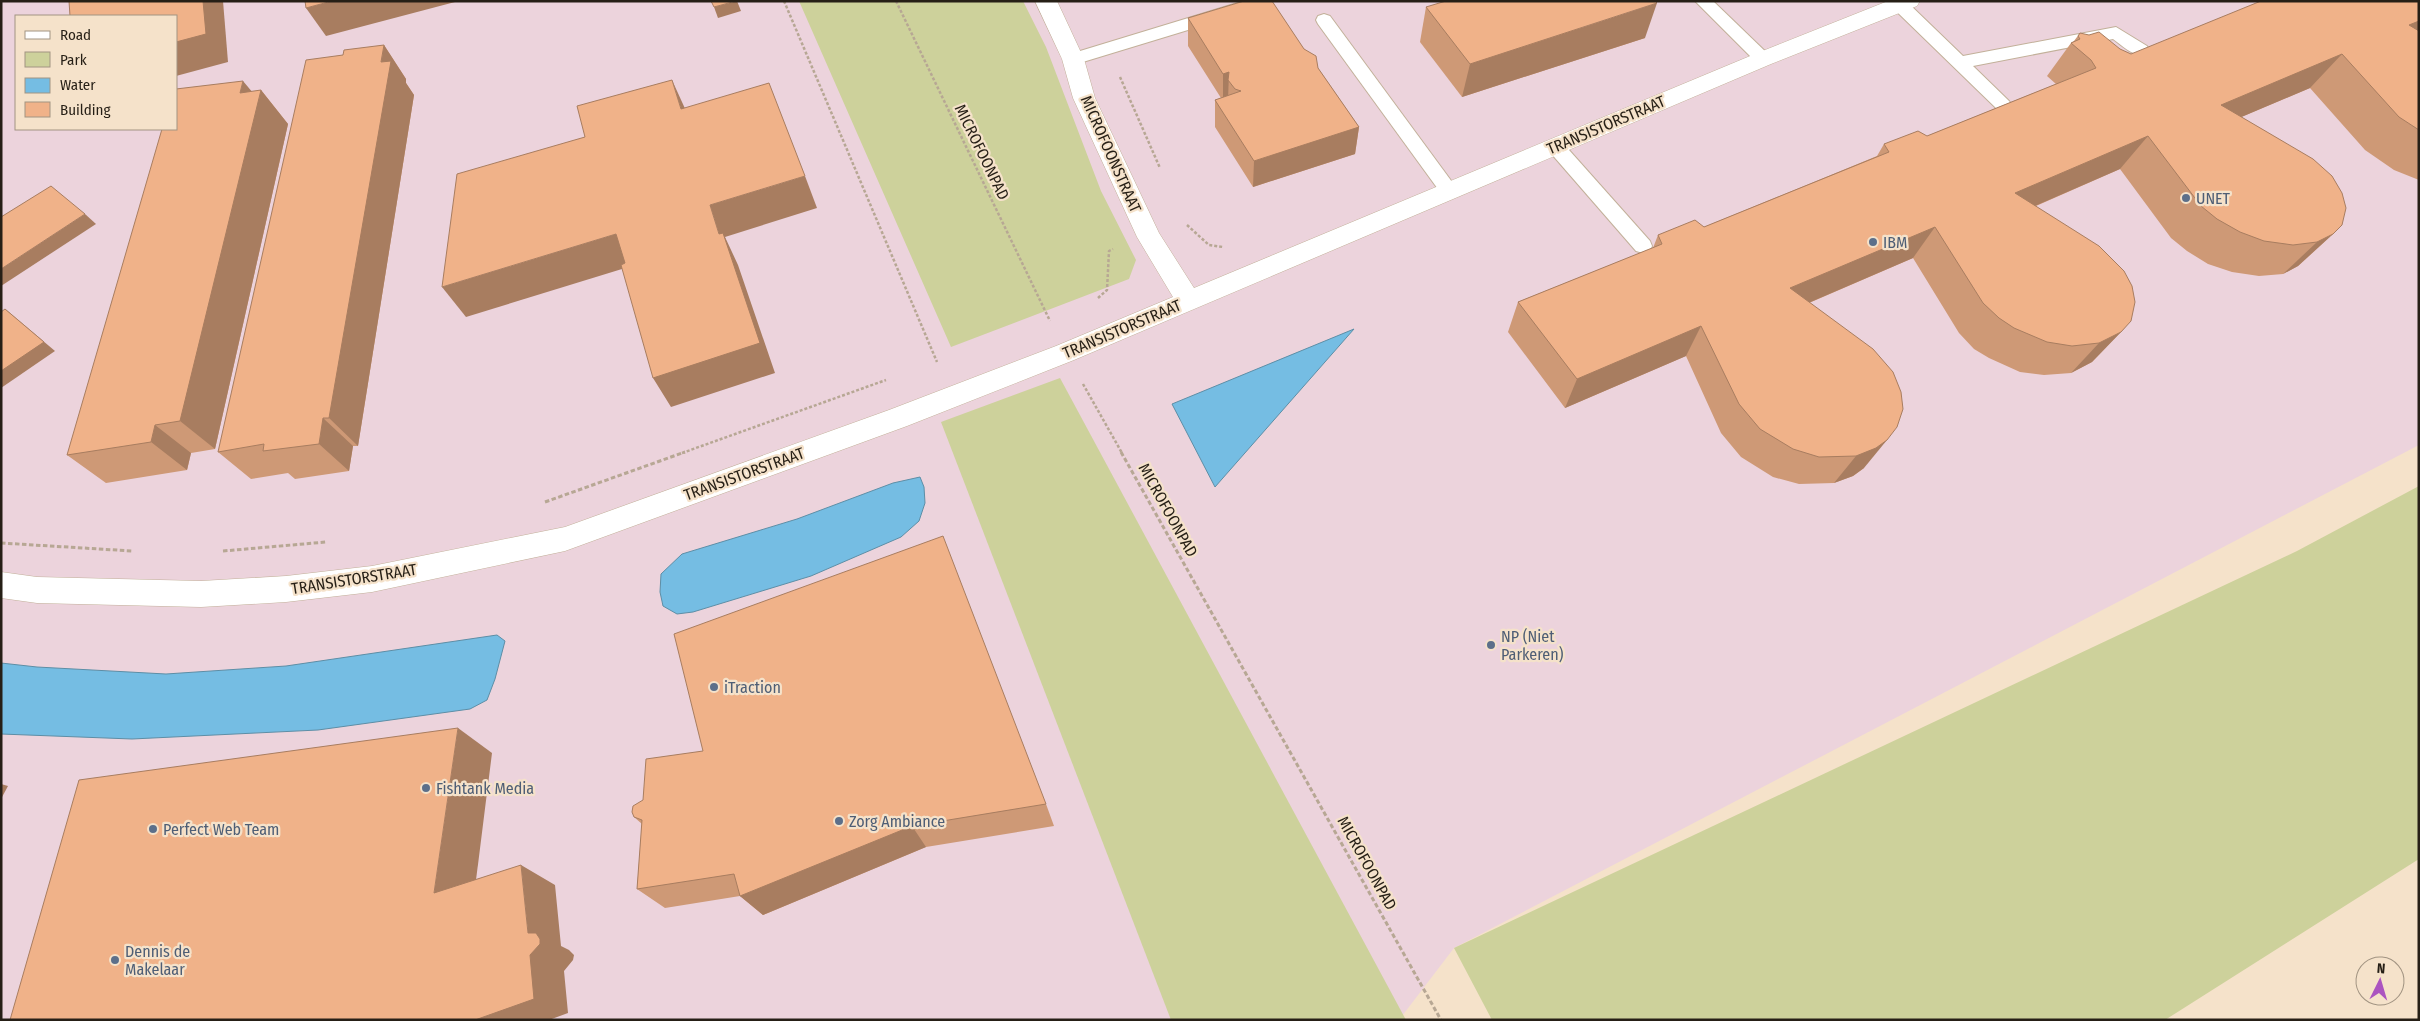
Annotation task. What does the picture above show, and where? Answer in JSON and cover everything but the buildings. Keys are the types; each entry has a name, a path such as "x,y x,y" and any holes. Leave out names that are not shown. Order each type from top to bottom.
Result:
{"street":[{"name":"MICROFOONSTRAAT","path":"1046,1 1073,59 1084,98 1149,237 1189,301"},
{"name":"TRANSISTORSTRAAT","path":"1,586 37,590 201,594 286,589 372,579 565,539 898,418 1065,353 1763,59 1904,3"}],"lane":[{"path":"1073,59 1264,1"},
{"path":"1703,1 1763,59"},
{"path":"1904,3 1959,63 2003,106"},
{"path":"1324,20 1449,191"},
{"path":"1959,63 2116,33 2140,50"},
{"path":"1555,146 1643,246"}],"path":[{"path":"784,1 937,362"},
{"name":"MICROFOONPAD","path":"896,1 1065,353 1441,1020"},
{"path":"1092,303 1107,290 1109,251 1149,237"},
{"path":"1041,325 1059,319"},
{"path":"928,365 947,359"},
{"path":"542,503 890,379"},
{"path":"216,552 334,542"},
{"path":"1,543 139,551"}],"shaded area":[{"path":"1,1 2419,1 2419,445 1454,948 1399,1020 1,1020"}],"green space":[{"path":"799,1 1023,1 1046,47 1101,191 1136,260 1129,279 951,347"},
{"path":"1060,378 1406,1020 1171,1020 941,422"},
{"path":"2419,486 2419,859 2165,1020 1492,1020 1454,948 2297,551"}],"water":[{"path":"1354,329 1215,487 1172,404"},
{"path":"920,477 924,487 925,503 919,521 901,537 811,576 693,612 677,614 663,606 660,592 661,574 682,554 797,519 893,483"},
{"path":"497,635 505,641 495,679 487,700 470,709 318,730 132,739 1,734 1,663 37,667 166,674 286,666"}],"place":[{"name":"UNET","path":"2186,198"},
{"name":"IBM","path":"1873,242"},
{"name":"NP (Niet Parkeren)","path":"1491,645"},
{"name":"iTraction","path":"714,687"},
{"name":"Fishtank Media","path":"426,788"},
{"name":"Zorg Ambiance","path":"839,821"},
{"name":"Perfect Web Team","path":"153,829"},
{"name":"Dennis de Makelaar","path":"115,960"}]}
